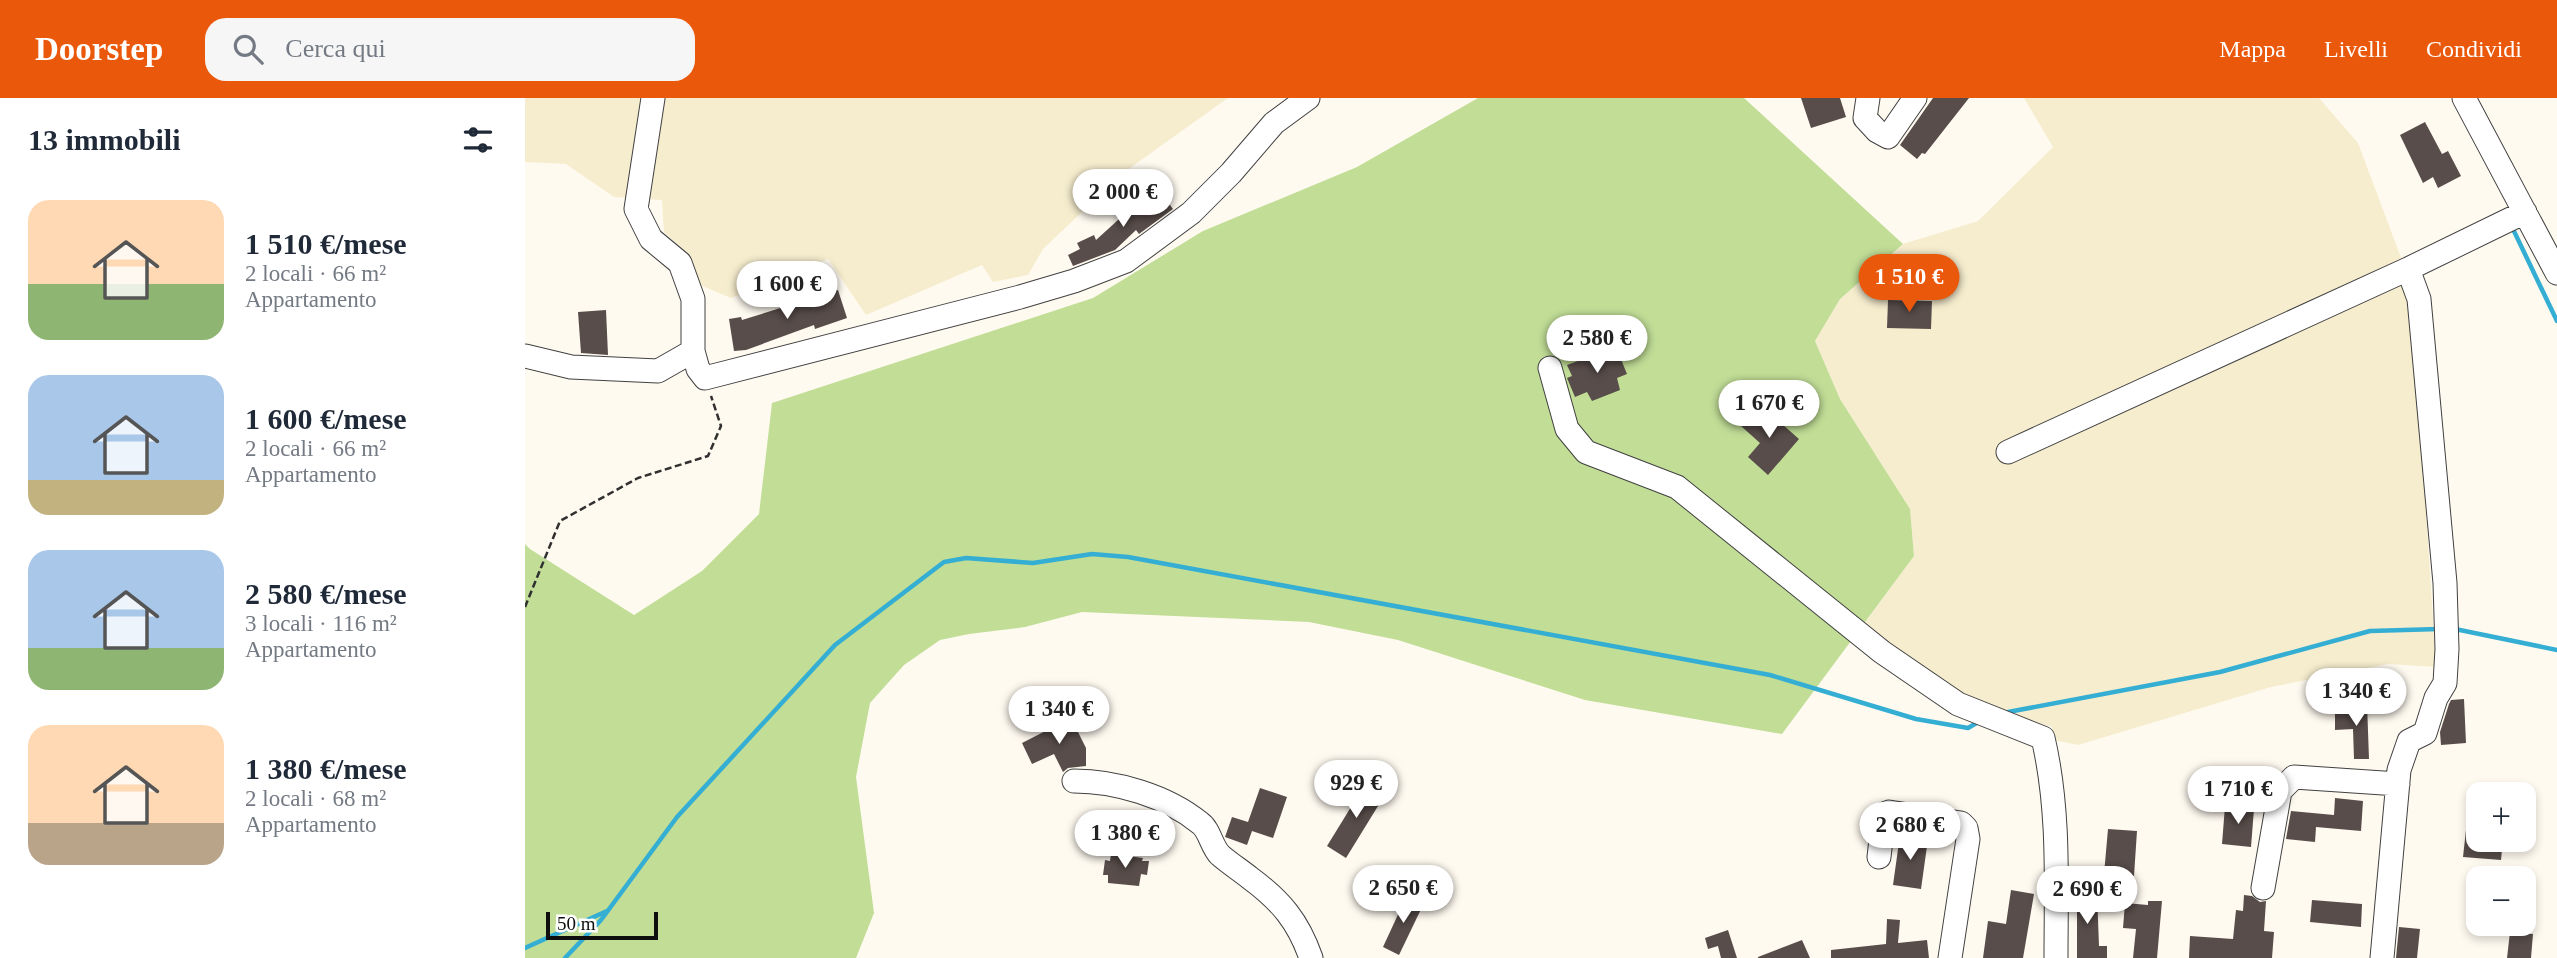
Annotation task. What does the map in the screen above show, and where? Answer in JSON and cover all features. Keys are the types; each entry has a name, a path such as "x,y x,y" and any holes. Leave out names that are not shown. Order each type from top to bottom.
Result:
{"street":[{"path":"653,98 636,209 651,239 680,263 693,299 693,351 698,369 705,378 1020,297 1074,281 1126,261 1191,213 1231,173 1274,123 1308,98"},
{"path":"1868,98 1865,118 1877,131 1888,137 1915,98"},
{"path":"2464,98 2557,273"},
{"path":"2008,452 2408,269 2525,212"},
{"path":"2382,958 2399,777 2409,741 2425,733 2435,698 2445,683 2445,583 2419,299 2408,269"},
{"path":"525,356 572,367 659,371 693,351"},
{"path":"1550,368 1567,429 1586,452 1678,487 1882,652 1958,704 2043,738 2050,771 2056,850 2056,958"},
{"path":"2263,888 2280,791 2294,777 2399,777"},
{"path":"1074,781 1097,781 1130,789 1161,801 1202,824 1219,854 1283,905 1303,936 1311,958"},
{"path":"1878,857 1884,814 1889,812 1961,823 1966,828 1968,839 1949,958"}],"path":[{"path":"525,607 560,522 639,478 709,456 721,426 705,378"}],"shaded area":[{"path":"525,98 1228,98 1123,173 1043,249 1028,275 993,282 982,265 866,315 828,259 731,298 700,285 686,252 664,232 662,200 614,197 566,164 525,162"},
{"path":"2024,98 2319,98 2358,143 2403,263 2414,324 2436,667 2388,664 2271,687 2078,745 2054,740 2052,727 1986,707 1927,673 1864,624 1914,556 1910,509 1840,399 1815,341 1840,299 1903,244 1978,221 2053,147"}],"green space":[{"path":"1478,98 1744,98 1903,244 1840,299 1815,341 1840,399 1910,509 1914,556 1782,734 1585,700 1398,640 1309,622 1082,612 1025,627 940,640 904,665 870,703 856,777 874,913 856,958 525,958 525,544 634,615 702,571 759,514 772,403 1093,298 1203,231 1357,167"}],"building":[{"path":"1801,98 1840,98 1846,117 1811,128"},
{"path":"1933,98 1969,98 1925,154 1922,153 1917,159 1900,145"},
{"path":"2425,122 2442,154 2448,151 2461,176 2438,188 2433,177 2423,183 2400,135"},
{"path":"1159,190 1173,209 1139,234 1136,230 1115,250 1073,266 1068,255 1080,249 1077,243 1094,235 1096,240"},
{"path":"838,290 847,318 815,329 814,325 746,350 734,351 729,319 741,317 742,320"},
{"path":"1888,300 1932,301 1931,329 1887,328"},
{"path":"606,310 608,355 581,353 578,312"},
{"path":"1616,347 1627,374 1617,378 1620,390 1592,401 1587,392 1575,397 1567,378 1572,376 1567,365"},
{"path":"1757,408 1771,421 1774,417 1799,439 1768,475 1748,457 1760,443 1741,426"},
{"path":"2464,699 2466,743 2441,745 2440,732 2451,700"},
{"path":"2367,703 2369,759 2354,759 2353,729 2335,730 2335,711 2353,710 2353,704"},
{"path":"1071,718 1086,748 1086,766 1068,768 1063,772 1054,754 1032,764 1022,743"},
{"path":"1367,781 1386,793 1346,858 1327,846"},
{"path":"1260,788 1287,797 1273,838 1252,831 1247,845 1225,837 1232,817 1248,822"},
{"path":"2335,798 2363,801 2361,831 2316,827 2315,842 2286,839 2291,811 2334,815"},
{"path":"2225,806 2254,809 2251,847 2222,844"},
{"path":"2108,829 2137,831 2134,876 2104,874"},
{"path":"2466,830 2466,852 2502,852 2501,860 2463,857"},
{"path":"1900,835 1928,839 1921,889 1893,885"},
{"path":"1111,854 1149,861 1147,875 1141,874 1139,886 1108,883 1108,875 1103,875 1105,860 1110,861"},
{"path":"2011,890 2034,894 2023,958 1983,958 1988,921 2006,924"},
{"path":"2097,893 2099,946 2107,946 2107,958 2077,958 2077,912 2070,912 2070,894"},
{"path":"1407,895 1424,903 1399,955 1383,947"},
{"path":"2244,895 2252,896 2260,902 2266,901 2264,931 2274,932 2272,958 2189,958 2190,936 2233,939 2236,910 2243,911"},
{"path":"2312,900 2362,904 2361,927 2310,922"},
{"path":"2148,901 2162,901 2157,958 2133,958 2136,929 2123,928 2125,903 2148,905"},
{"path":"1887,919 1900,920 1898,943 1927,940 1929,958 1831,958 1831,950 1886,944"},
{"path":"2399,927 2420,929 2417,958 2396,958"},
{"path":"1728,930 1737,958 1721,958 1718,946 1708,949 1705,938"},
{"path":"2510,936 2533,936 2531,958 2507,958"},
{"path":"1802,940 1810,958 1758,958 1758,957"}],"waterway":[{"path":"2512,227 2557,321"},
{"path":"565,958 601,920 677,817 835,645 944,562 966,558 1033,563 1092,554 1128,557 1770,675 1916,719 1968,728 1980,721"},
{"path":"2008,712 2220,672 2370,631 2439,629"},
{"path":"2455,629 2557,650"},
{"path":"525,948 607,911"}]}
